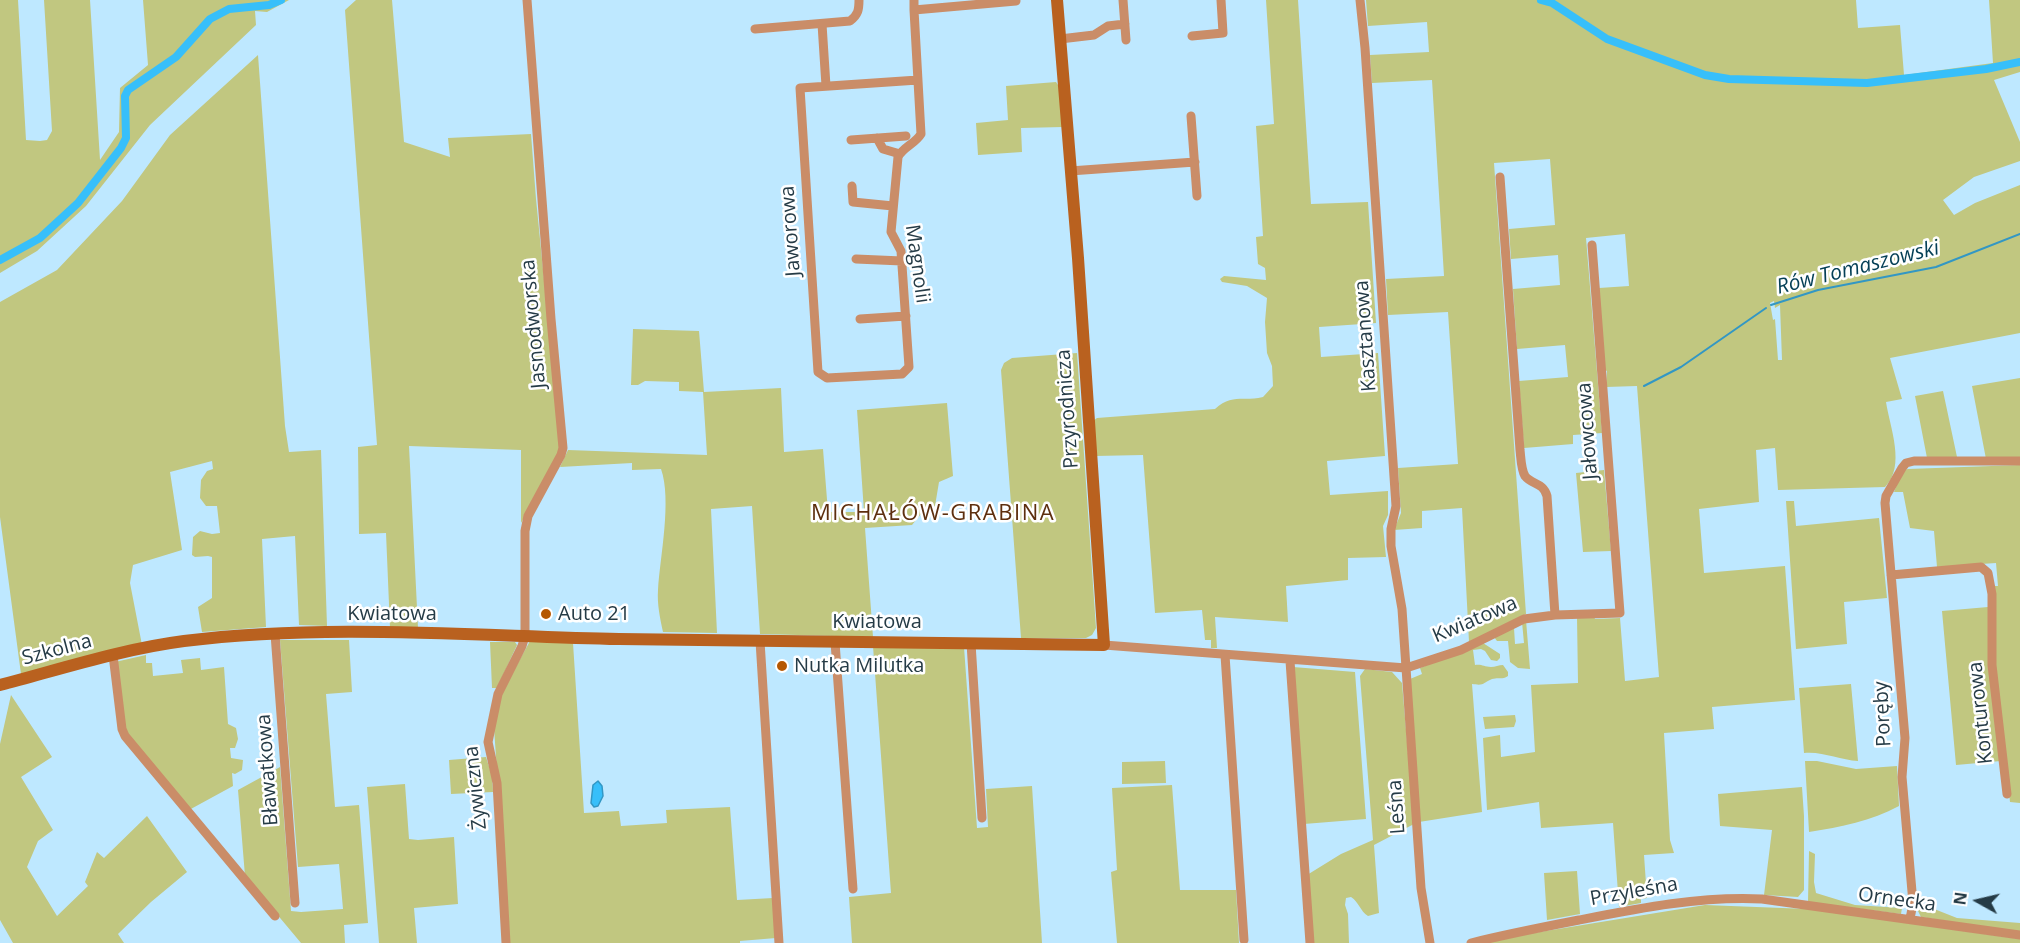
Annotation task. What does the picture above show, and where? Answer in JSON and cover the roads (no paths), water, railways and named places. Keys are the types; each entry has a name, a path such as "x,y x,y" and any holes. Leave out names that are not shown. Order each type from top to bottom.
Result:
{"street":[{"name":"Jasnodworska","path":"525,636 525,531 528,516 563,448 527,0"},
{"path":"756,29 850,21 856,17 859,0"},
{"name":"Przyrodnicza","path":"1057,0 1104,645"},
{"path":"1123,0 1126,40"},
{"path":"1192,36 1223,33 1221,0"},
{"name":"Kasztanowa","path":"1360,0 1396,506 1390,529 1391,546 1402,609 1406,668"},
{"path":"877,138 883,149 900,154 917,141 921,134 914,5 1016,1"},
{"path":"822,24 826,86 918,80"},
{"path":"1060,39 1094,35 1108,26 1125,24"},
{"name":"Jaworowa","path":"818,372 800,88 826,86"},
{"path":"1191,116 1197,196"},
{"path":"851,140 906,136"},
{"name":"Magnolii","path":"818,372 827,378 902,374 909,367 902,261 900,249 891,236 900,154"},
{"path":"1071,171 1194,162"},
{"path":"1500,177 1520,450 1524,474 1542,486 1547,496 1555,615"},
{"path":"852,186 853,202 893,206"},
{"name":"Jałowcowa","path":"1592,245 1620,613"},
{"path":"856,259 902,261"},
{"path":"860,319 906,316"},
{"name":"Poręby","path":"1910,919 1913,903 1902,777 1905,738 1886,496 1906,463 1914,461 2020,461"},
{"name":"Konturowa","path":"1891,575 1981,567 1988,573 1991,583 1993,628 1992,665 2007,794"},
{"name":"Kwiatowa","path":"118,654 189,640 275,634 384,632 760,641 1104,645 1290,661 1406,668 1461,650 1519,620 1555,615 1620,613"},
{"name":"Bławatkowa","path":"275,634 296,903"},
{"name":"Żywiczna","path":"506,943 497,783 488,742 498,693 525,636"},
{"path":"760,641 779,943"},
{"path":"835,642 853,889"},
{"path":"971,642 982,818"},
{"path":"118,654 125,736 275,916"},
{"name":"Szkolna","path":"0,685 118,654"},
{"path":"1225,655 1244,940"},
{"path":"1290,661 1310,943"},
{"name":"Leśna","path":"1406,668 1421,888 1430,943"},
{"name":"Przyleśna","path":"1471,943 1620,912 1697,899 1762,899 1804,904"},
{"name":"Ornecka","path":"1804,904 2020,935"}],"water":[{"path":"598,781 602,786 603,796 598,806 594,807 591,803 593,785"}],"waterway":[{"path":"0,260 40,238 78,203 121,148 126,138 125,96 128,90 176,57 210,19 229,9 269,5 281,0"},
{"path":"1541,0 1552,3 1607,39 1705,75 1729,79 1867,83 1986,69 2020,62"},
{"name":"Rów Tomaszowski","path":"1771,305 1818,290 1936,267 2020,234"},
{"name":"Rów Tomaszowski","path":"1644,386 1681,367 1766,308"}],"place":[{"name":"Auto 21","path":"546,614"},
{"name":"Nutka Milutka","path":"782,666"}],"district":[{"name":"MICHAŁÓW-GRABINA","path":"933,514"}]}
